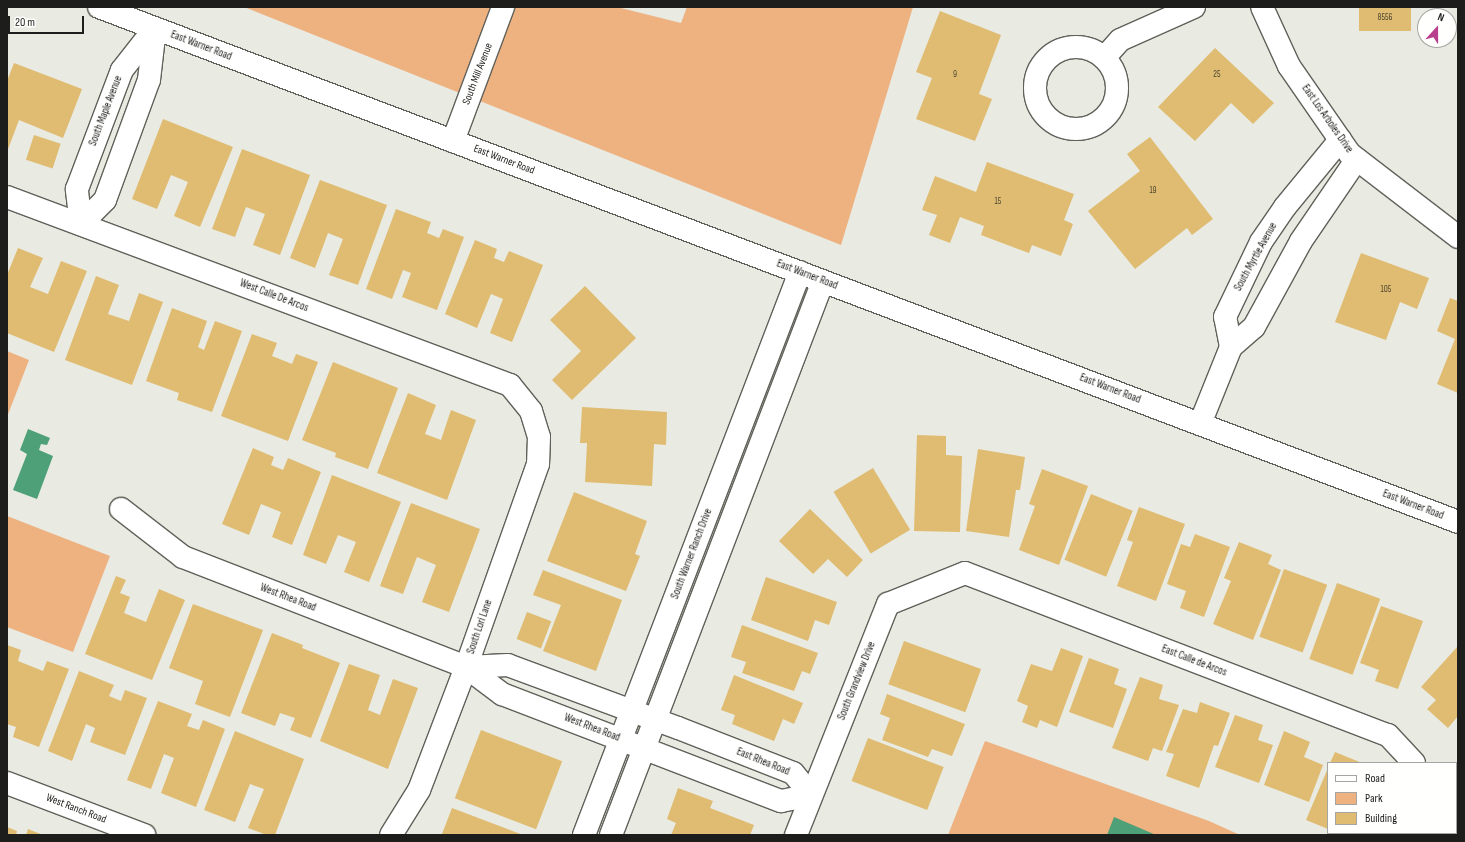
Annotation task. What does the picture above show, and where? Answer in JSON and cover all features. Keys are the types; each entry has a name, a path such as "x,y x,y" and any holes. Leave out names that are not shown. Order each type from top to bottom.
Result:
{"street":[{"name":"East Warner Road","path":"99,7 1458,522"},
{"name":"South Mill Avenue","path":"453,141 503,7"},
{"path":"1104,58 1120,40 1194,7"},
{"name":"East Los Arboles Drive","path":"1262,7 1290,66 1340,140 1357,159 1458,237"},
{"name":"South Maple Avenue","path":"81,224 76,189 122,70 155,28"},
{"path":"81,224 105,200 149,80 155,28"},
{"name":"South Myrtle Avenue","path":"1230,347 1225,317 1244,276 1272,226 1340,140"},
{"path":"1200,424 1230,347 1254,326 1298,245 1357,159"},
{"name":"West Calle De Arcos","path":"7,197 510,385 531,411"},
{"path":"1272,226 1298,245"},
{"name":"South Warner Ranch Drive","path":"612,835 634,743 800,272"},
{"name":"South Warner Ranch Drive","path":"644,715 823,281"},
{"name":"South Lori Lane","path":"391,835 419,790 466,667 538,464 539,437 531,411"},
{"name":"West Rhea Road","path":"121,509 183,558 466,667 502,694 634,743"},
{"name":"East Calle de Arcos","path":"965,572 1388,735 1413,762"},
{"name":"South Grandview Drive","path":"796,835 888,604 965,572"},
{"name":"West Rhea Road","path":"466,667 508,665 644,715"},
{"name":"East Rhea Road","path":"644,715 793,772 811,795"},
{"path":"634,743 780,801 811,795"},
{"name":"South Warner Ranch Drive","path":"584,835 634,743"},
{"name":"West Ranch Road","path":"7,783 144,835"}],"green space":[{"path":"244,7 617,7 681,23 687,7 913,7 841,245"},
{"path":"7,351 29,360 7,417"},
{"path":"7,516 110,556 73,652 7,627"},
{"path":"985,741 1209,821 1240,835 948,835"}],"shaded area":[{"path":"28,429 50,438 47,445 41,444 39,450 53,456 37,499 13,490 27,454 20,450"},
{"path":"1114,817 1156,835 1107,835"}],"building":[{"path":"1359,7 1411,7 1411,31 1359,31"},
{"path":"940,11 1001,35 979,94 992,99 975,141 916,119 932,78 916,72"},
{"path":"1215,48 1274,103 1253,124 1231,103 1195,141 1158,107"},
{"path":"14,63 82,89 63,138 19,120 7,152 7,81"},
{"path":"163,119 233,147 200,227 174,216 188,182 171,175 157,209 132,199"},
{"path":"34,135 61,144 53,168 26,160"},
{"path":"1150,137 1213,219 1192,235 1187,228 1135,269 1088,211 1140,171 1127,154"},
{"path":"242,149 310,175 280,255 253,245 265,214 246,207 235,237 212,229"},
{"path":"987,162 1074,194 1064,220 1073,224 1061,256 1032,245 1029,253 981,235 984,226 960,217 950,243 929,235 937,215 922,210 935,176 976,192"},
{"path":"320,180 387,205 358,285 329,275 343,239 328,233 315,268 290,258"},
{"path":"396,209 431,222 427,233 439,238 443,229 464,237 437,310 402,297 411,273 403,270 392,299 366,289"},
{"path":"475,240 497,249 494,258 504,262 509,251 543,265 512,342 490,333 503,299 491,294 477,328 445,314"},
{"path":"18,248 43,258 30,287 48,294 61,261 87,271 54,352 7,333 7,275"},
{"path":"1361,253 1429,278 1417,309 1400,302 1386,340 1335,322"},
{"path":"96,276 119,285 108,314 129,321 139,293 163,302 132,385 65,360"},
{"path":"585,286 636,338 572,400 552,380 581,351 550,320"},
{"path":"1450,298 1458,301 1458,393 1437,384 1455,339 1437,331"},
{"path":"172,308 207,321 198,347 204,350 215,321 242,331 212,412 177,400 179,393 146,381"},
{"path":"252,334 277,343 272,356 292,364 296,354 318,362 288,441 221,416"},
{"path":"333,362 398,388 368,469 335,457 336,453 302,440"},
{"path":"408,393 436,405 425,434 441,440 451,410 476,420 447,500 377,473"},
{"path":"582,407 667,412 666,445 654,444 652,486 585,482 587,443 580,443"},
{"path":"917,435 946,436 946,455 962,456 960,532 914,531"},
{"path":"253,448 274,457 271,465 283,470 288,458 321,472 292,545 272,537 281,512 261,504 249,535 222,524"},
{"path":"978,449 1025,457 1020,490 1016,490 1009,537 966,531"},
{"path":"873,468 910,530 871,553 834,492"},
{"path":"1042,469 1088,486 1059,565 1019,550 1035,506 1029,504"},
{"path":"332,475 401,502 369,582 344,572 356,542 338,535 326,564 303,555"},
{"path":"574,492 647,521 635,554 640,556 626,591 547,561"},
{"path":"1091,494 1133,511 1106,577 1064,560"},
{"path":"411,503 480,529 449,612 422,602 436,565 417,557 403,594 380,586"},
{"path":"1139,507 1185,524 1156,601 1117,586 1133,542 1127,540"},
{"path":"810,509 863,560 847,577 828,559 813,574 779,541"},
{"path":"1195,534 1230,547 1204,617 1180,608 1186,591 1167,584 1181,544 1190,547"},
{"path":"1239,542 1272,555 1268,564 1281,570 1253,640 1213,624 1231,581 1224,578"},
{"path":"1284,569 1327,585 1303,652 1259,637"},
{"path":"543,570 622,600 596,671 543,651 561,605 533,595"},
{"path":"116,576 126,580 120,593 130,597 124,613 146,622 159,589 185,600 152,680 85,654"},
{"path":"766,577 837,602 829,625 815,620 808,641 751,620"},
{"path":"1337,583 1380,599 1353,675 1309,659"},
{"path":"193,604 263,630 230,717 195,704 203,681 169,668"},
{"path":"1381,606 1423,621 1398,689 1375,681 1379,670 1360,663"},
{"path":"527,612 551,621 541,648 517,639"},
{"path":"742,625 818,653 810,674 802,671 794,691 742,673 746,662 731,657"},
{"path":"272,633 303,645 302,648 340,663 311,738 290,730 295,718 280,713 275,726 241,713"},
{"path":"904,641 981,669 965,712 888,684"},
{"path":"7,645 21,650 18,661 43,671 47,661 69,669 39,747 13,737 16,727 7,724"},
{"path":"1458,646 1458,716 1448,728 1427,709 1436,700 1421,687"},
{"path":"1061,648 1083,656 1057,727 1040,720 1037,728 1022,722 1028,706 1017,701 1031,664 1052,671"},
{"path":"1089,658 1119,669 1114,684 1127,689 1113,728 1069,712"},
{"path":"349,664 380,675 368,710 380,715 393,679 418,688 388,769 320,741"},
{"path":"79,671 114,685 109,696 121,701 125,690 147,698 125,755 90,742 95,728 86,724 72,761 48,751"},
{"path":"734,675 803,703 794,724 783,719 774,741 732,724 735,715 721,710"},
{"path":"1140,677 1163,685 1159,699 1179,705 1162,751 1153,748 1148,761 1112,748"},
{"path":"887,694 965,724 952,756 932,749 928,757 882,740 890,718 880,714"},
{"path":"158,701 192,714 187,726 199,730 203,720 225,729 196,807 161,793 174,758 164,754 151,789 127,780"},
{"path":"1200,702 1230,713 1218,746 1214,745 1199,788 1166,776 1174,754 1166,752 1183,709 1197,713"},
{"path":"1235,715 1263,725 1258,740 1273,745 1259,783 1215,767"},
{"path":"481,730 562,761 536,829 455,798"},
{"path":"235,731 304,759 275,835 267,835 248,828 264,789 250,784 235,822 204,810"},
{"path":"1284,731 1310,742 1304,757 1323,765 1309,802 1264,785"},
{"path":"868,738 944,767 927,810 852,781"},
{"path":"1335,752 1360,762 1330,762"},
{"path":"1327,770 1327,829 1306,820"},
{"path":"678,788 713,801 710,808 754,825 750,835 671,835 676,823 667,819"},
{"path":"452,808 523,835 442,834"},
{"path":"7,827 17,831 16,835 7,835"},
{"path":"28,829 43,835 26,835"}]}
